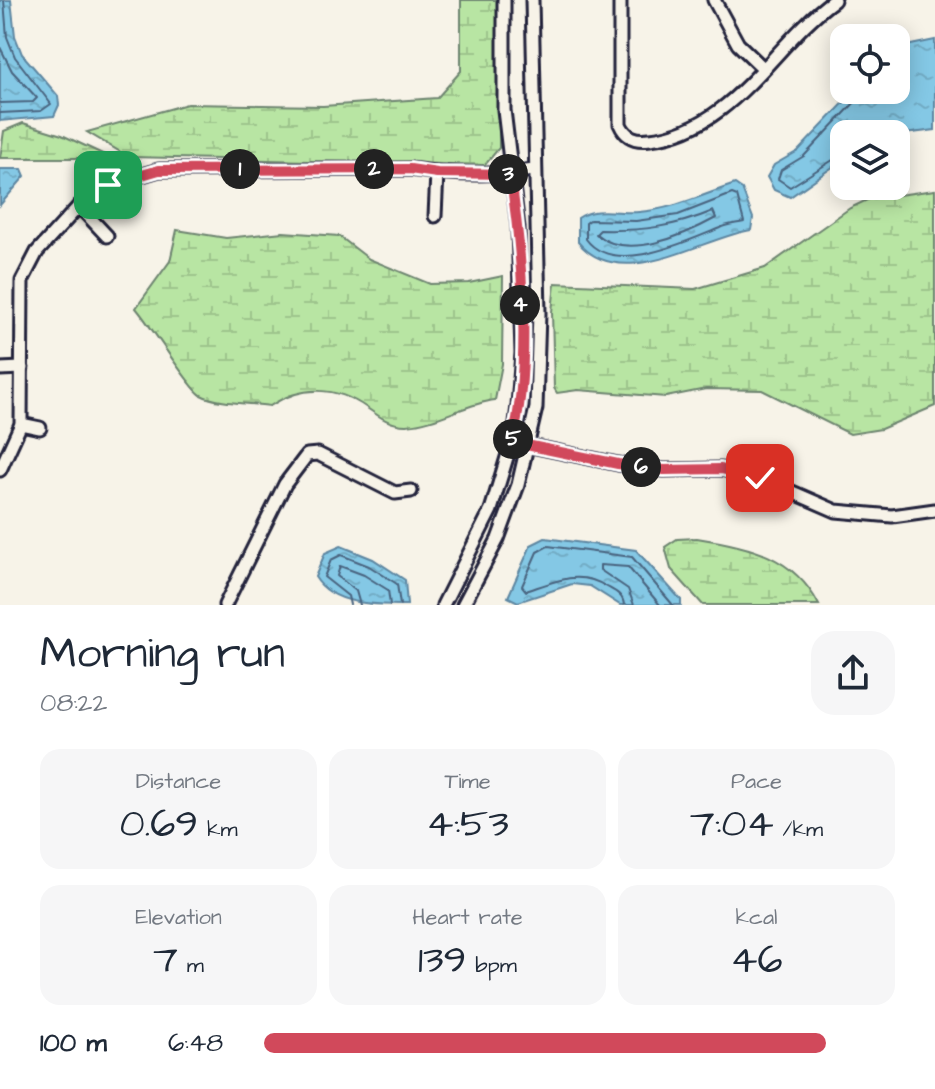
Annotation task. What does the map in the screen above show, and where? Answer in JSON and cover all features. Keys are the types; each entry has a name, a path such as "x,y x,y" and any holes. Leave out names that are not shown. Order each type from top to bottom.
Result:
{"street":[{"path":"443,605 491,510 512,442 522,353 518,227 504,110 504,0"},
{"path":"463,605 498,539 529,446 538,360 532,0"},
{"path":"620,0 620,119 630,137 655,139 705,122 734,100 803,25 834,0"},
{"path":"714,0 738,44 763,68"},
{"path":"0,470 21,424 22,281 37,252 79,206 108,185 159,170 410,169 437,173 510,174 534,170"},
{"path":"435,216 437,173"},
{"path":"79,206 107,236"},
{"path":"0,369 22,368"},
{"path":"21,424 40,428"},
{"path":"512,442 664,470 721,469 760,478 836,511 892,516 935,510"},
{"path":"225,605 285,484 307,455 318,454 395,493 411,491"}],"green space":[{"path":"461,0 499,0 499,148 485,165 129,157 87,132 187,104 323,106 437,98 461,71"},
{"path":"23,123 62,135 111,158 0,158 4,131"},
{"path":"935,190 935,406 881,429 850,434 762,390 706,389 666,397 578,390 557,393 554,388 552,312 555,283 695,289 765,268 850,208 867,200 910,200 910,193"},
{"path":"177,230 226,238 283,232 339,236 369,259 430,284 469,283 503,276 502,364 495,400 429,421 400,425 343,395 331,392 294,394 270,406 225,402 201,395 136,308 170,261"},
{"path":"697,538 752,550 783,564 809,588 819,605 703,605 671,569 665,547 677,539"}],"water":[{"path":"0,0 11,0 15,36 22,54 58,96 59,105 54,116 0,121"},
{"path":"935,40 935,130 910,133 910,120 830,120 830,169 790,197 774,190 767,177 774,165 798,151 843,104 910,104 910,45"},
{"path":"0,169 22,169 25,176 0,205"},
{"path":"735,184 742,189 753,218 751,230 638,263 616,263 596,257 578,242 578,218 585,214 664,208"},
{"path":"545,538 636,550 681,600 681,605 620,605 590,586 572,584 518,602 508,597 531,545"},
{"path":"341,546 373,559 405,580 407,605 355,602 322,586 315,577 325,553"}],"route":[{"path":"108,185 138,173 159,170 410,169 437,173 510,174 518,227 522,353 512,442 618,464 664,470 721,469 760,478"}]}
